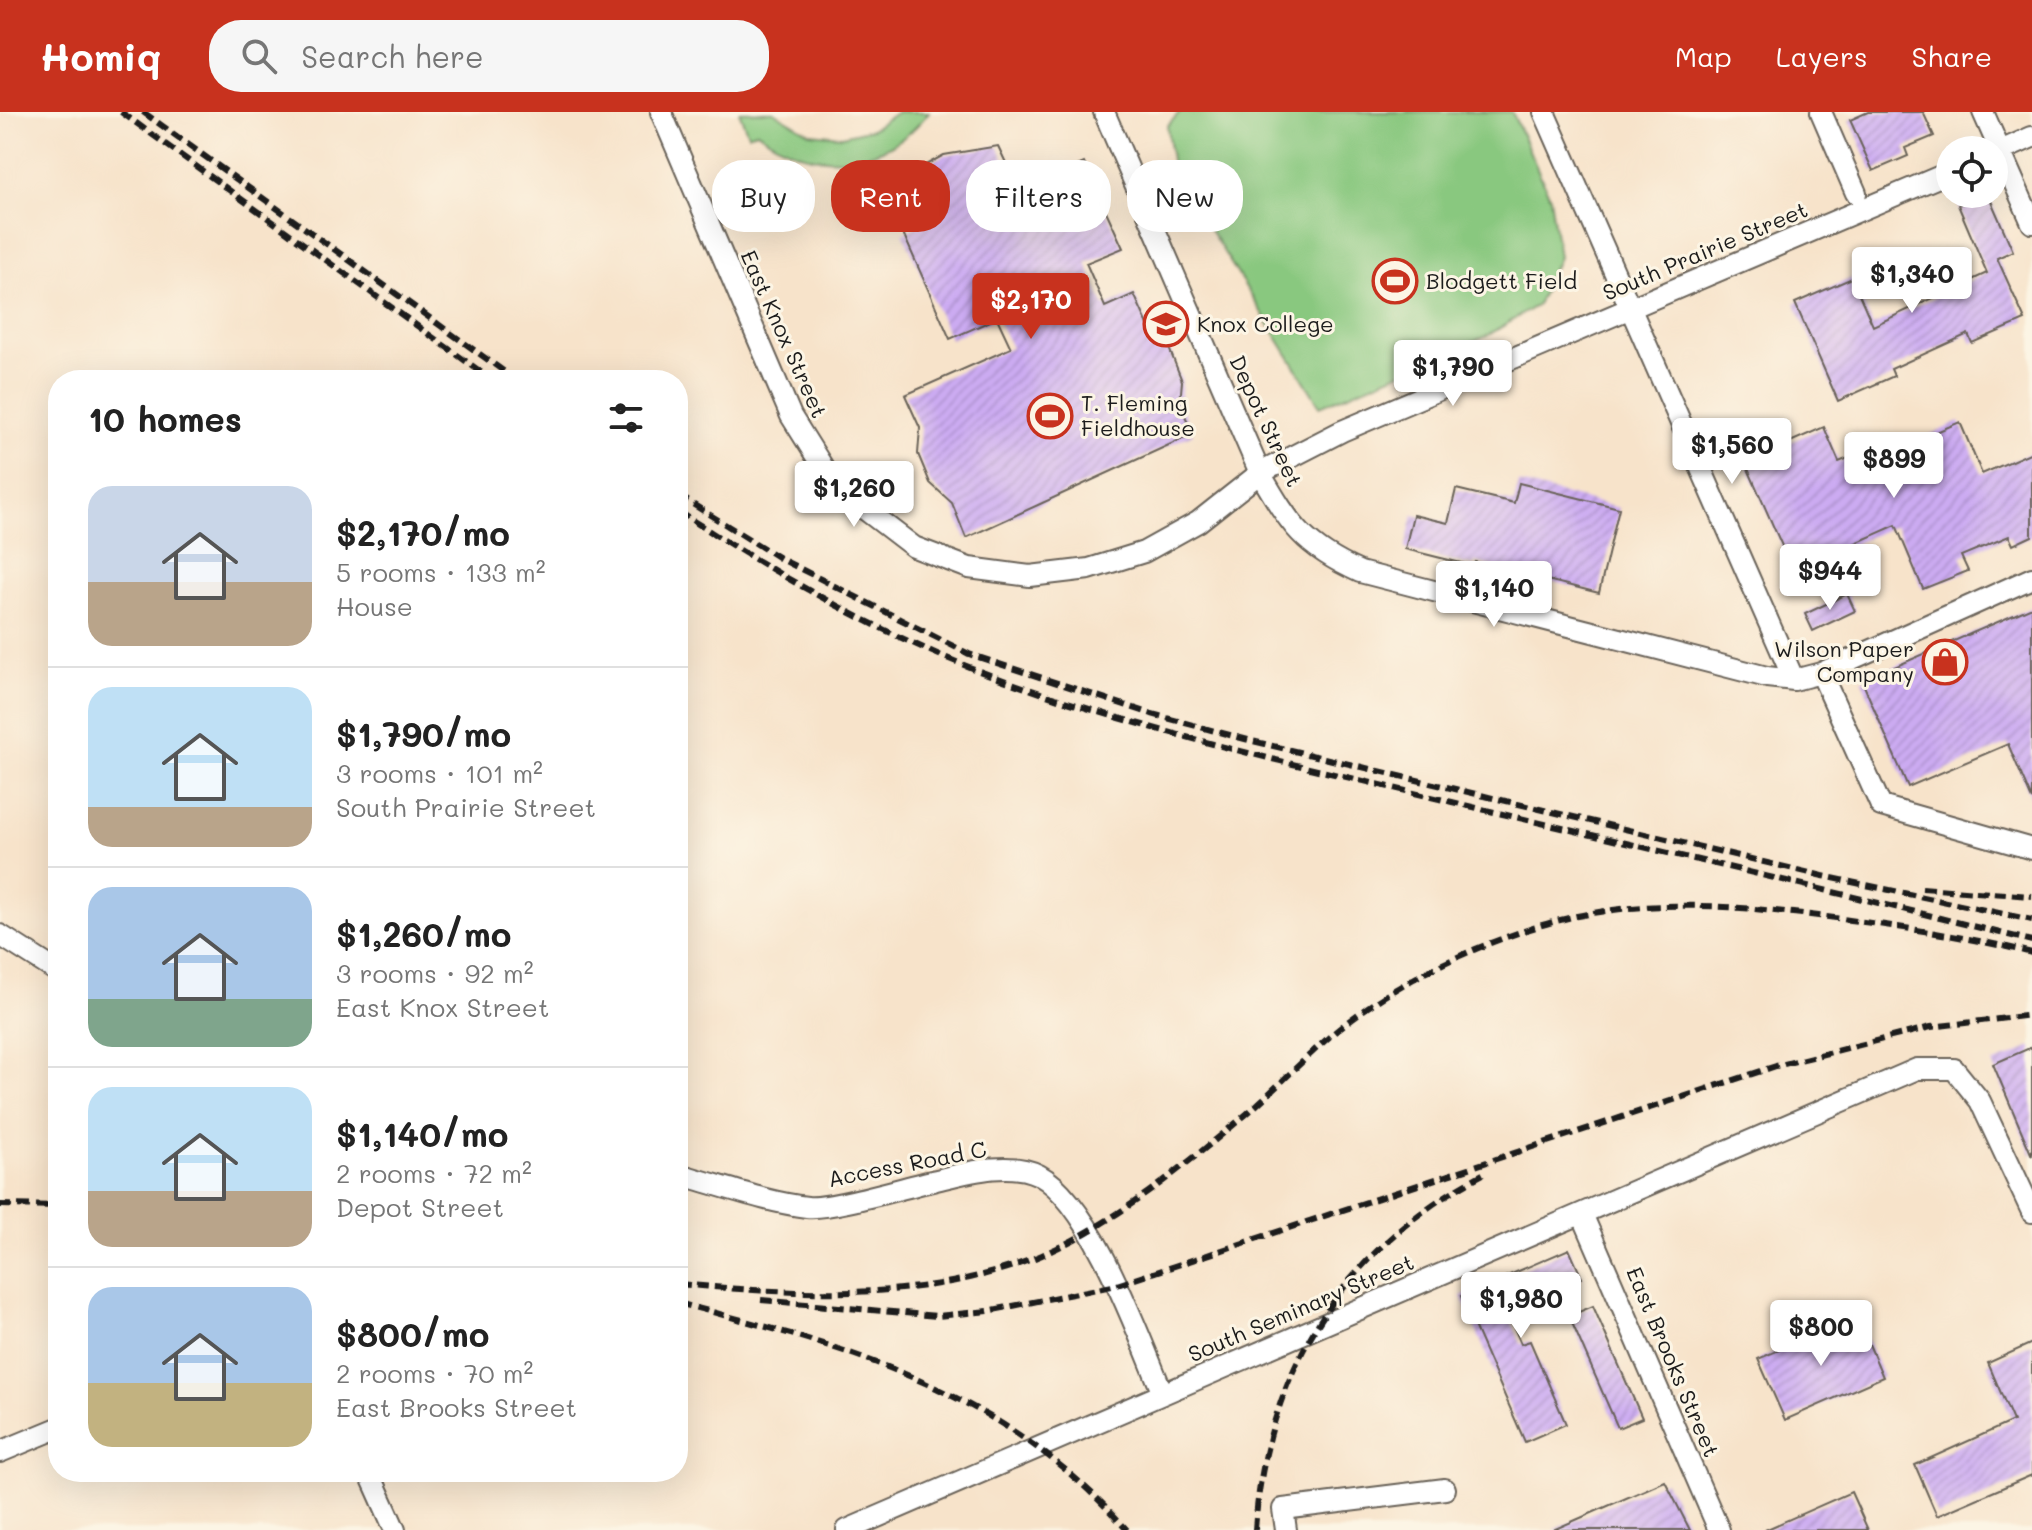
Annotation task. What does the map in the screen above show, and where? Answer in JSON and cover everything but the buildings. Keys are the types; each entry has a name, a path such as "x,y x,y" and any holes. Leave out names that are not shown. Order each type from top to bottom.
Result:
{"street":[{"name":"East Knox Street","path":"661,112 791,416 826,472 867,511 914,547 969,568 1030,576 1089,569 1158,544 1198,522 1260,473"},
{"name":"Depot Street","path":"1104,112 1260,473 1284,515 1322,555 1360,572 1767,677 1794,680"},
{"path":"1544,112 1794,680 1821,673 2032,578"},
{"path":"1821,112 1856,193"},
{"path":"1983,112 1991,136"},
{"path":"2008,147 2032,137"},
{"path":"2008,174 2032,223"},
{"name":"South Prairie Street","path":"1260,473 1342,431 1936,178"},
{"path":"1821,673 1881,806 2032,849"},
{"path":"0,935 48,966"},
{"name":"South Seminary Street","path":"847,1530 1917,1069 1954,1069 1980,1101 2032,1212"},
{"name":"Access Road C","path":"688,1177 810,1208 965,1173 1007,1168 1039,1174 1067,1201 1087,1231 1117,1285 1163,1394"},
{"name":"East Brooks Street","path":"1582,1214 1719,1530"},
{"path":"0,1452 48,1432"},
{"path":"373,1482 395,1530"},
{"path":"1286,1530 1283,1509 1445,1489"}],"green space":[{"path":"739,112 774,112 810,133 842,136 872,129 897,112 929,112 912,131 892,145 848,159 824,159 778,145 757,131 748,134"},
{"name":"Blodgett Field","path":"1180,112 1512,112 1550,197 1559,257 1537,305 1487,336 1320,406 1211,232 1243,232 1243,160 1171,160 1167,126"}],"railway":[{"path":"121,112 478,370"},
{"path":"143,112 502,370"},
{"path":"688,501 781,559 969,654 1152,714 1252,741 1823,876 2032,920"},
{"path":"688,517 783,576 893,634 969,667 1088,708 1269,758 2032,941"},
{"path":"1922,888 2032,896"},
{"path":"688,1285 770,1291 863,1292 954,1281 1042,1255 1094,1228 1168,1177 1250,1111 1335,1032 1380,999 1456,957 1536,927 1574,917 1651,907 1728,907 1914,929 2032,953"},
{"path":"761,1300 937,1316 988,1311 1117,1285 1776,1066 1931,1027 2032,1015"},
{"path":"1255,1530 1262,1472 1275,1418 1295,1368 1320,1321 1352,1278 1389,1239 1433,1204 1483,1174"},
{"path":"0,1205 48,1206"},
{"path":"688,1306 863,1358 921,1381 977,1409 1030,1442 1080,1482 1127,1530"}],"place":[{"name":"Blodgett Field","path":"1395,281"},
{"name":"Knox College","path":"1166,324"},
{"name":"T. Fleming Fieldhouse","path":"1050,416"},
{"name":"Wilson Paper Company","path":"1945,662"}]}
